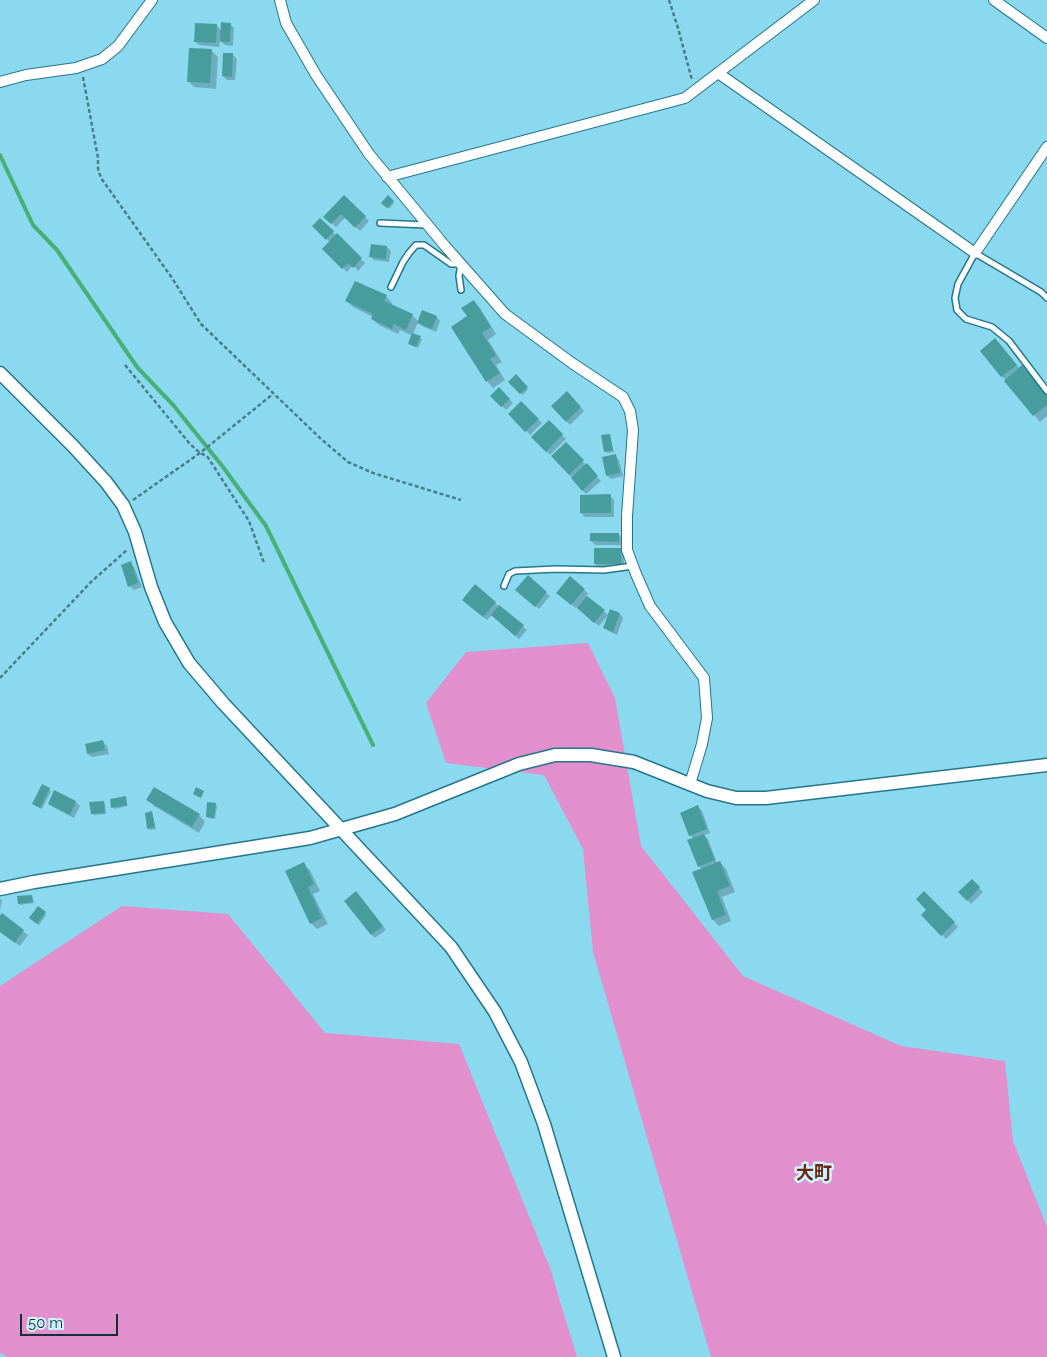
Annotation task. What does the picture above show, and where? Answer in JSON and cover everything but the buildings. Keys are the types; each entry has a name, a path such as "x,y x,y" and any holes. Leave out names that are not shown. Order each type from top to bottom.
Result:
{"street":[{"path":"0,82 26,75 81,66 102,59 118,46 152,0"},
{"path":"280,0 286,23 316,75 368,154 461,264 505,314 572,363 622,396 630,411 633,430 627,516 627,550 650,606 704,678 706,718 702,744 690,784"},
{"path":"387,177 685,98 814,0"},
{"path":"994,0 1047,38"},
{"path":"718,73 975,253 1047,147"},
{"path":"0,373 93,467 123,505 138,541 151,587 165,622 189,664 223,703 451,947 495,1012 521,1062 544,1124 614,1357"},
{"path":"0,889 310,838 395,814 519,764 555,755 591,755 634,762 707,791 736,798 766,798 1047,765"}],"lane":[{"path":"380,223 428,225"},
{"path":"392,286 403,262 416,245 424,245 451,264 461,264 459,276 461,290"},
{"path":"1047,298 1041,292 975,253 958,284 955,298 957,310 966,319 992,327 1009,341 1047,391"},
{"path":"504,586 509,574 515,571 556,569 604,570 633,566"}],"path":[{"path":"669,0 694,91"},
{"path":"81,66 101,178 172,278 201,324 334,452 348,462 374,473 461,500"},
{"path":"125,366 190,444 200,453 207,456 249,521 264,564"},
{"path":"123,505 137,498 200,453 273,394"},
{"path":"0,678 91,582 138,541"}],"shaded area":[{"path":"588,643 615,698 641,846 743,976 901,1046 1005,1061 1013,1141 1047,1227 1047,1357 711,1357 593,952 583,849 544,775 446,763 426,703 466,652"},
{"path":"122,906 228,914 325,1033 459,1044 550,1268 577,1357 7,1357 0,1353 0,986"}],"waterway":[{"path":"0,155 33,225 57,250 137,367 174,406 223,467 266,526 373,745"}],"district":[{"name":"大町","path":"814,1174"}]}
